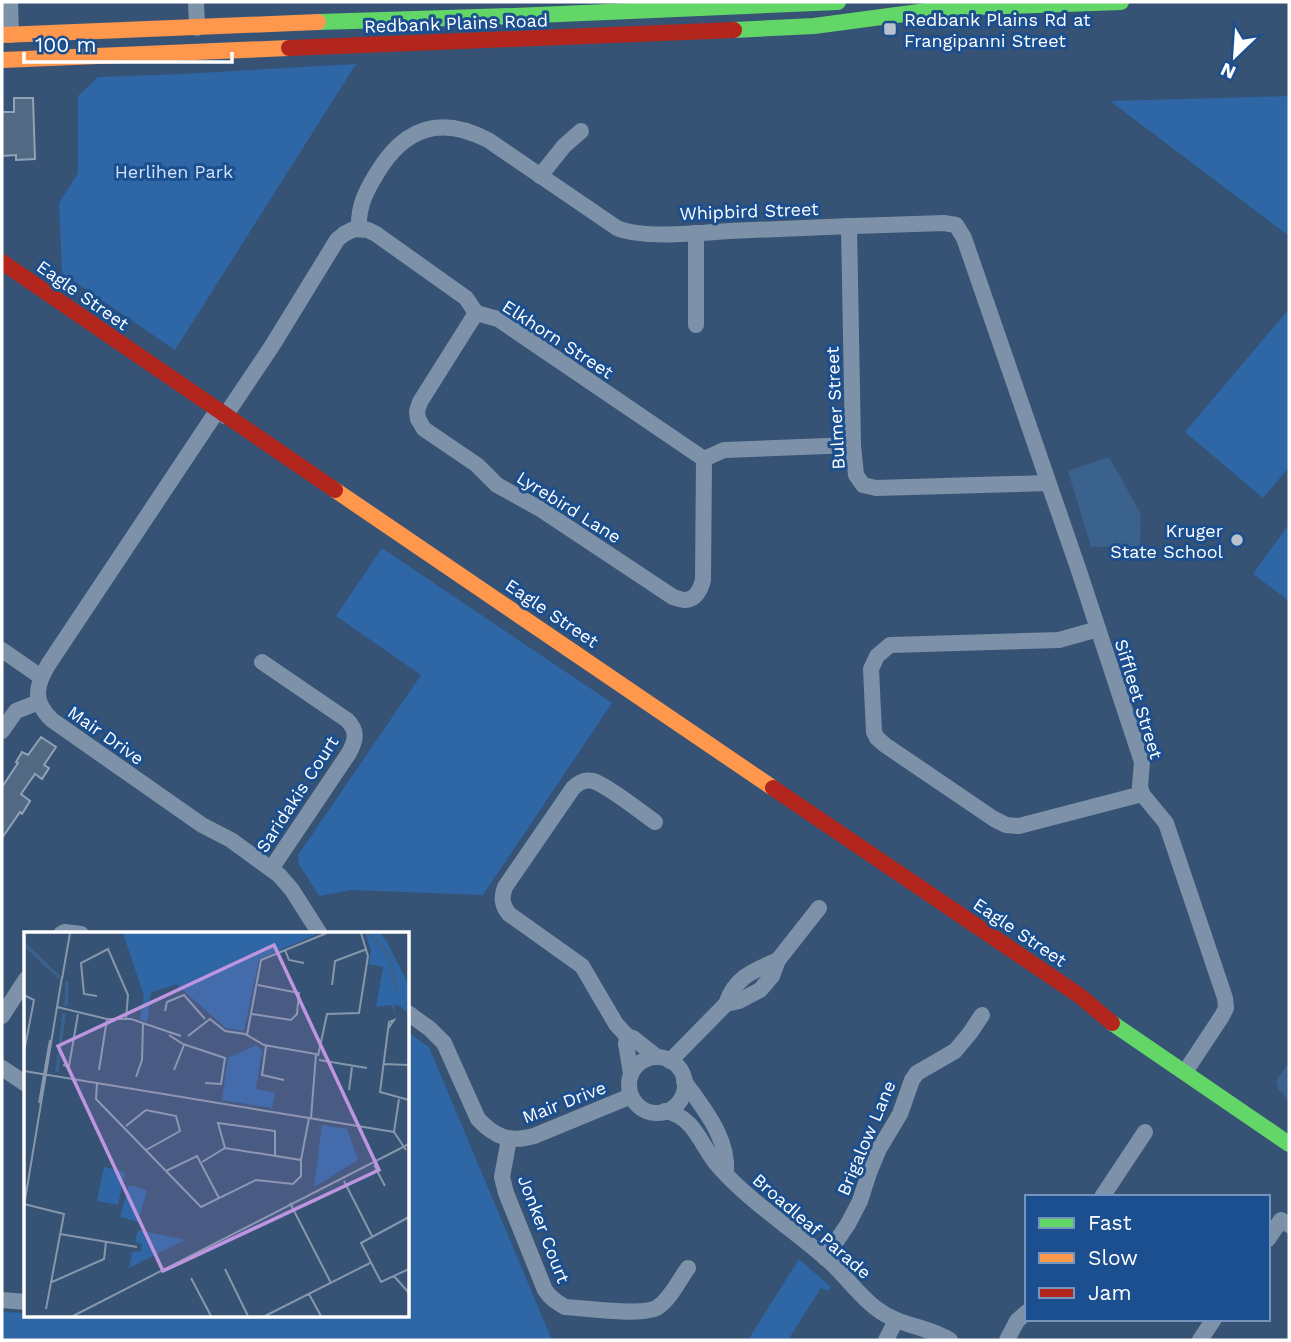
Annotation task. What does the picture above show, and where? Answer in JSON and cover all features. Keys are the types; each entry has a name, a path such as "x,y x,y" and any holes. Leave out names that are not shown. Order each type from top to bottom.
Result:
{"main road":[{"name":"Redbank Plains Road","path":"6,35 197,28 514,9 838,2"},
{"name":"Redbank Plains Road","path":"2,60 775,29 949,8 1121,2"},
{"name":"Eagle Street","path":"2,262 1080,996 1112,1013 1289,1144"},
{"name":"Eagle Street","path":"1188,1068 1289,1129"}],"street":[{"path":"6,35 10,2"},
{"path":"196,2 197,28"},
{"path":"514,9 515,40"},
{"name":"Whipbird Street","path":"359,228 359,215 365,192 381,165 397,146 419,132 455,127 472,131 488,140 627,233 696,233 944,223 956,225 964,237 1048,483"},
{"path":"540,176 564,146 581,131"},
{"name":"Bulmer Street","path":"849,226 853,445 856,475 863,485 876,488 1048,483"},
{"path":"2,731 16,711 39,702 41,677 221,413 272,346 337,240 349,231 359,228"},
{"name":"Elkhorn Street","path":"359,228 376,234 466,298 476,313 498,319 704,459"},
{"path":"696,233 696,325"},
{"name":"Lyrebird Lane","path":"476,313 420,402 418,419 424,429 477,465 509,493 541,510 673,597 684,600 692,598 700,590 703,580 704,459"},
{"path":"704,459 724,450 853,445"},
{"name":"Siffleet Street","path":"1048,483 1142,762 1142,794"},
{"path":"1098,629 1059,640 890,645 877,656 871,669 874,732 885,745 1006,825 1019,827 1142,794 1166,823 1225,998 1226,1008 1222,1016 1188,1068"},
{"path":"2,650 41,677"},
{"name":"Saridakis Court","path":"262,662 348,720 356,734 349,753 271,869"},
{"name":"Mair Drive","path":"39,702 52,720 202,825 231,840 271,869 286,882 319,932"},
{"path":"654,822 601,784 586,780 579,782 502,895 504,908 509,914 582,966 611,1017 627,1036 634,1038 664,1059 680,1069 684,1082 683,1094 676,1105 665,1111 644,1110 631,1096 628,1083 631,1073 640,1062 647,1059 664,1059 726,1004 739,1001 760,990 772,976 778,960 819,908"},
{"path":"2,1016 24,982"},
{"name":"Mair Drive","path":"410,1014 430,1028 444,1043 478,1119 487,1128 509,1139 534,1136 631,1096"},
{"name":"Brigalow Lane","path":"825,1258 860,1201 879,1149 900,1114 912,1080 917,1073 955,1051 982,1015"},
{"path":"627,1036 631,1073"},
{"path":"2,1068 24,1083"},
{"name":"Broadleaf Parade","path":"684,1082 709,1115 720,1140 726,1172"},
{"name":"Broadleaf Parade","path":"665,1111 682,1117 718,1166 740,1189 825,1258 874,1308 896,1320 927,1329 950,1340"},
{"path":"1103,1195 1145,1132"},
{"name":"Jonker Court","path":"509,1139 502,1177 506,1193 550,1297 565,1307 642,1312 656,1309 688,1268"},
{"path":"1270,1236 1281,1220 1289,1225"},
{"path":"2,1300 24,1302"},
{"path":"1007,1340 1015,1324 1025,1314"},
{"path":"886,1340 896,1320"},
{"path":"1200,1340 1213,1321"}],"green space":[{"name":"Herlihen Park","path":"356,64 175,350 62,273 59,203 78,173 78,96 98,77"},
{"path":"1289,96 1289,236 1110,101"},
{"path":"1289,309 1289,467 1263,498 1185,432"},
{"path":"1289,524 1289,601 1253,574"},
{"path":"382,548 612,703 483,895 352,890 319,896 299,864 298,855 421,675 336,616"},
{"path":"410,1033 429,1047 552,1340 2,1340 2,1312 24,1313 24,1318 410,1318"},
{"path":"799,1259 831,1287 827,1291 821,1288 788,1340 748,1340"}],"shaded area":[{"path":"1109,457 1141,514 1140,546 1091,547 1068,471"},
{"path":"1289,1063 1289,1100 1278,1089 1276,1080"}],"building":[{"path":"14,98 33,98 35,159 16,160 16,155 2,156 2,112 14,112"},
{"path":"41,737 56,747 44,765 49,768 42,779 35,774 21,794 30,801 2,838 2,787 22,752 28,755"}],"traffic: fast":[{"path":"318,22 838,2"},
{"path":"734,30 814,26 949,8 1121,2"},
{"path":"1112,1023 1289,1144"}],"traffic: slow":[{"path":"2,35 318,22"},
{"path":"2,60 289,48"},
{"path":"335,490 773,788"}],"traffic: jam":[{"path":"289,48 734,30"},
{"path":"2,262 335,490"},
{"path":"773,788 1080,996 1112,1023"}],"place":[{"name":"Redbank Plains Rd at Frangipanni Street","path":"890,29"},
{"name":"Kruger State School","path":"1237,540"}]}
